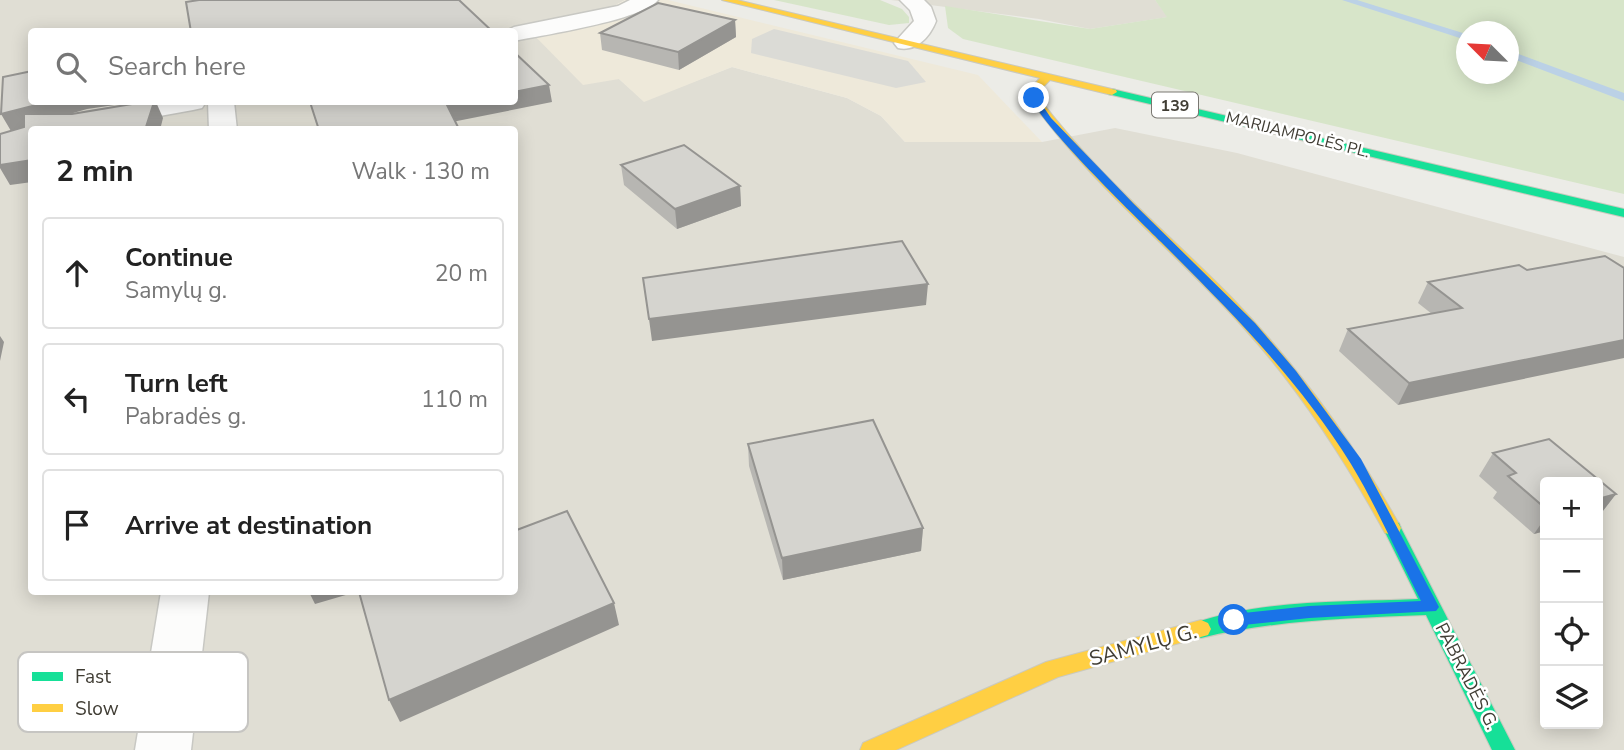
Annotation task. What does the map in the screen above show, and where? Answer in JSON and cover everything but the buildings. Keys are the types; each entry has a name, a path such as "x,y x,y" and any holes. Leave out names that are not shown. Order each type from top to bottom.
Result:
{"street":[{"path":"518,33 624,10 647,0"},
{"name":"MARIJAMPOLĖS PL.","path":"726,0 1624,213"},
{"path":"906,43 922,29 925,21 920,7 911,0"},
{"name":"PABRADĖS G.","path":"1048,76 1036,88 1034,98 1048,120 1130,206 1251,325 1292,373 1356,462 1504,750"},
{"path":"64,126 175,105"},
{"path":"221,105 223,126"},
{"path":"177,652 185,595"},
{"name":"SAMYLŲ G.","path":"871,750 1054,669 1234,620 1309,612 1431,607"},
{"path":"163,750 166,732"}],"shaded area":[{"path":"0,0 625,0 606,10 619,79 644,101 732,67 847,98 881,116 905,142 1042,142 1115,128 1237,153 1624,257 1624,750 0,750"},
{"path":"625,0 668,0 978,75 1042,142 905,142 881,116 847,98 732,67 644,102 619,79 583,85 526,27 606,10"},
{"path":"891,0 1155,0 1168,17 1090,29 1039,19"},
{"path":"774,29 908,61 926,82 896,88 751,53 752,39"}],"green space":[{"path":"774,0 880,0 902,9 909,17 909,23 889,25"},
{"path":"1155,0 1624,0 1624,194 963,39 948,28 945,6 1090,29 1167,17"}],"waterway":[{"path":"1347,0 1456,34"},
{"path":"1519,57 1624,97"}],"traffic: fast":[{"path":"1112,92 1624,213"},
{"path":"1392,528 1504,750"},
{"path":"1201,629 1286,614 1431,607"}],"traffic: slow":[{"path":"726,0 1112,92"},
{"path":"1048,76 1036,88 1034,98 1054,125 1124,202 1224,298 1272,351 1336,436 1392,528"},
{"path":"871,750 1054,669 1201,629"}],"route":[{"path":"1034,98 1048,120 1130,206 1251,325 1292,373 1356,462 1431,607 1309,612 1234,620"}]}
